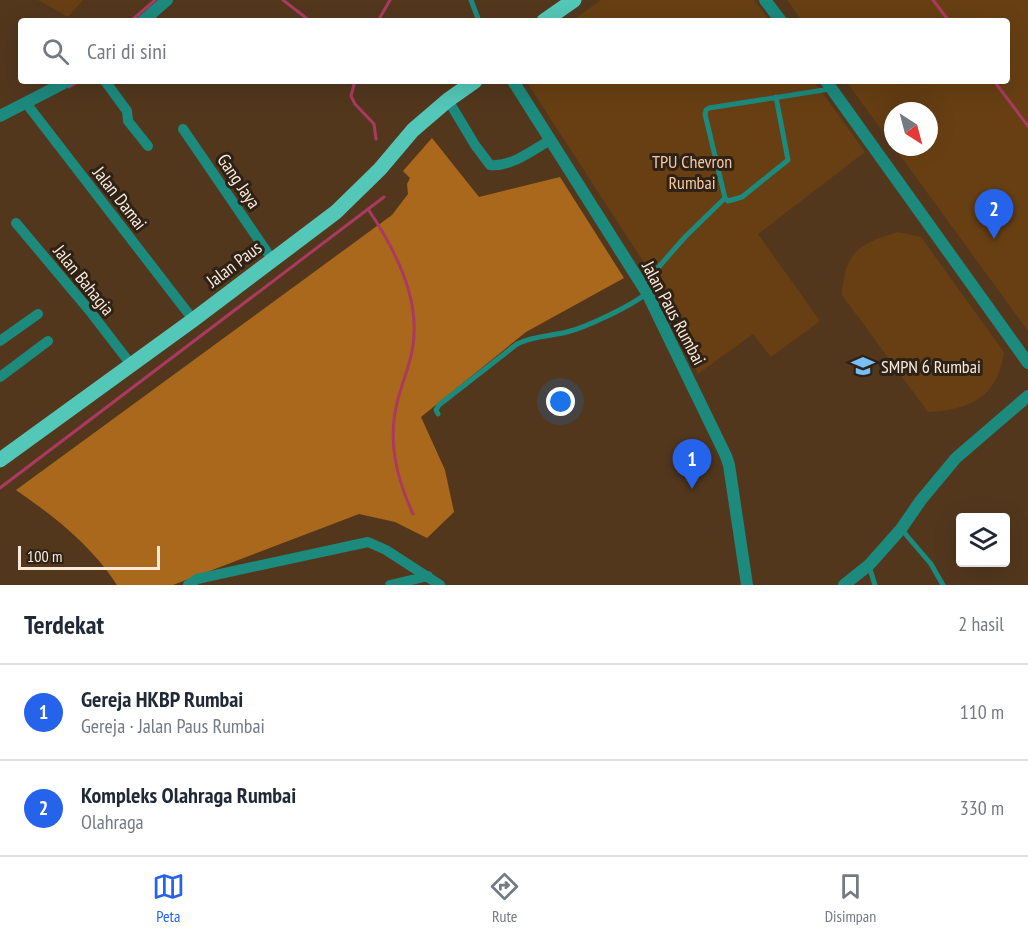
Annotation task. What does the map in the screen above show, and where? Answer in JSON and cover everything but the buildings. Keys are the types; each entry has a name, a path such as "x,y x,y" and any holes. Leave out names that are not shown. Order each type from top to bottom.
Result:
{"main road":[{"path":"548,18 574,0"},
{"path":"564,18 589,0"},
{"name":"Jalan Paus","path":"0,450 188,313 329,206 379,156 407,122 454,84"},
{"name":"Jalan Paus","path":"0,460 193,320 336,212 380,169 413,130 448,100 472,84"}],"street":[{"path":"146,18 167,0"},
{"path":"765,0 779,18"},
{"path":"0,116 28,105 63,84"},
{"path":"107,84 127,111 128,121 148,146"},
{"name":"Jalan Paus Rumbai","path":"515,84 644,290 729,465 747,585"},
{"path":"829,85 1028,363"},
{"path":"448,100 475,145 488,164 492,166 505,164 526,155 550,140"},
{"name":"Jalan Damai","path":"28,105 188,313"},
{"name":"Gang Jaya","path":"183,129 267,252"},
{"name":"Jalan Bahagia","path":"16,223 126,358"},
{"path":"0,341 38,314"},
{"path":"0,377 48,341"},
{"path":"844,585 869,564 901,529 921,500 956,458 1028,396"},
{"path":"1006,414 1028,405"},
{"path":"188,585 197,579 368,542 375,544 440,585"},
{"path":"390,585 428,576"}],"lane":[{"path":"471,0 478,18"},
{"path":"777,98 788,160 742,197 728,201 725,198 705,114 706,110 777,98 829,85"},
{"path":"438,414 436,410 439,405 517,344 581,329 634,302 685,237 725,198"},
{"path":"901,529 931,564 943,585"},
{"path":"869,564 875,585"}],"green space":[{"path":"38,0 83,0 68,17"},
{"path":"601,0 754,0 768,18 576,18"},
{"path":"787,0 1028,0 1028,331 901,156 938,156 938,102 884,102 884,134 848,84 1010,84 1010,18 800,18"},
{"name":"TPU Chevron Rumbai","path":"528,84 816,84 865,152 758,234 820,321 771,357 753,334 698,374 648,269"},
{"path":"898,232 921,237 1004,352 996,380 980,398 969,404 943,411 928,412 842,295 846,269 856,252 873,241"}],"shaded area":[{"path":"432,138 479,197 560,177 624,278 526,332 421,417 445,470 454,512 427,538 395,522 359,514 173,585 117,585 84,544 16,490 392,215 408,194 407,184 410,178 403,171"}],"waterway":[{"path":"134,18 155,0"},
{"path":"283,0 306,18"},
{"path":"380,18 390,0"},
{"path":"933,0 947,18"},
{"path":"69,87 74,84"},
{"path":"354,84 351,96 355,104 374,124 376,139"},
{"path":"996,84 1028,126"},
{"path":"0,488 384,197"},
{"path":"368,209 400,268 414,316 412,349 398,399 393,429 398,472 413,514"}],"place":[{"name":"Kompleks Olahraga Rumbai","path":"994,239"},
{"name":"SMPN 6 Rumbai","path":"863,366"},
{"name":"Gereja HKBP Rumbai","path":"692,489"}]}
